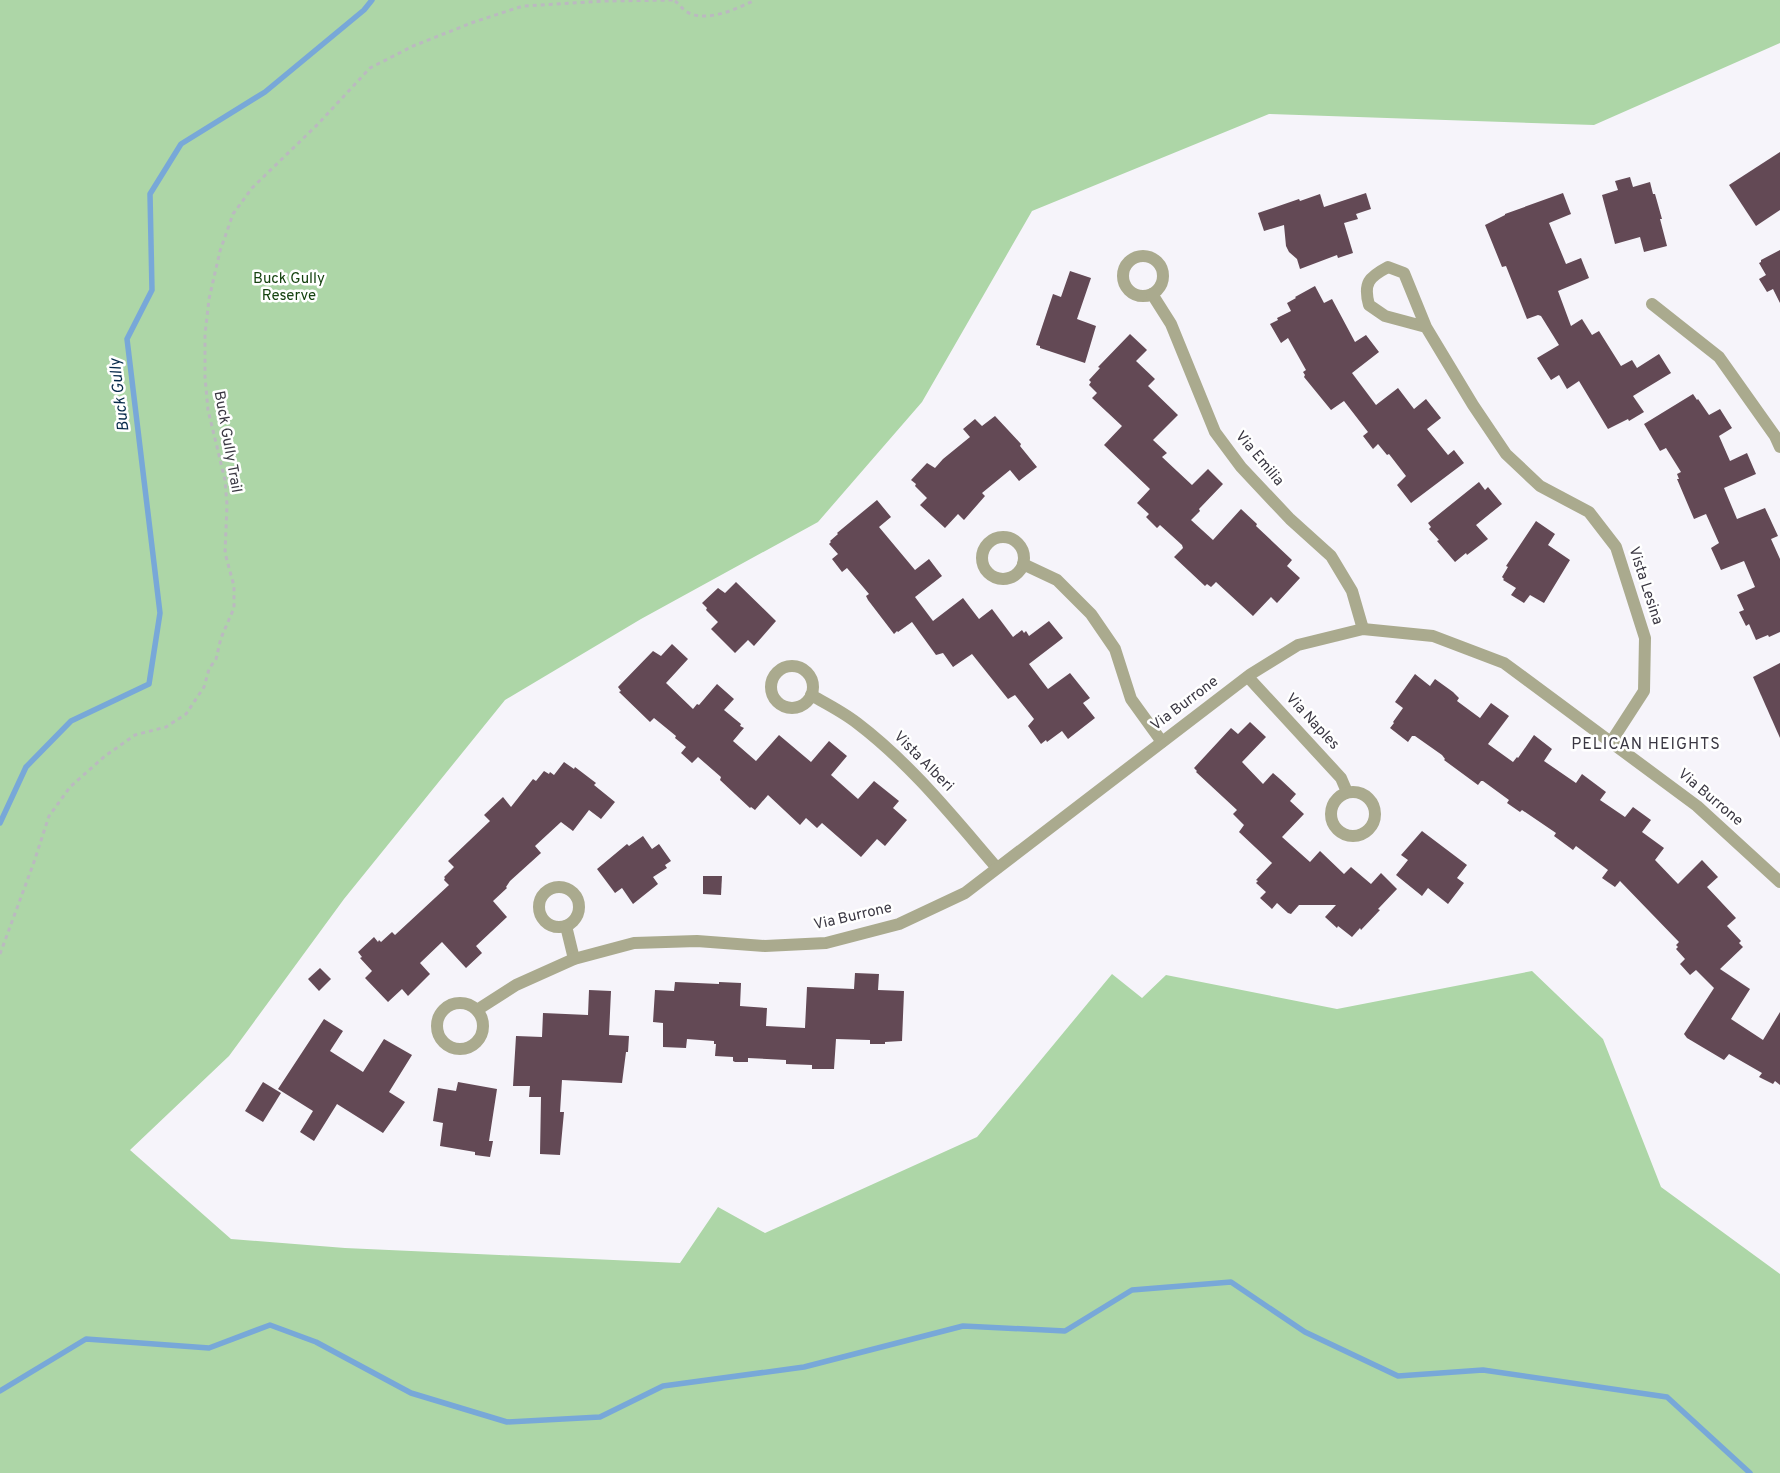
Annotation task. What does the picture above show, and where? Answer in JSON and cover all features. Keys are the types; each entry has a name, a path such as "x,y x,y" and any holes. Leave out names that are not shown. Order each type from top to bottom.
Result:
{"street":[{"name":"Vista Lesina","path":"1426,327 1385,316 1369,305 1365,291 1372,276 1388,267 1404,273 1426,327 1473,406 1506,454 1540,486 1588,512 1616,547 1645,638 1644,691 1611,742"},
{"name":"Via Emilia","path":"1152,294 1171,324 1215,432 1241,467 1290,519 1331,556 1352,591 1363,629"},
{"path":"1652,304 1720,357 1775,436 1780,447"},
{"path":"1023,564 1057,580 1090,614 1115,649 1131,699 1162,742"},
{"name":"Via Burrone","path":"477,1010 516,985 574,959 634,943 697,940 765,946 826,943 899,924 965,893 1248,677 1298,645 1363,629 1432,636 1504,663 1697,806 1780,882"},
{"name":"Via Naples","path":"1248,677 1341,778 1347,792"},
{"name":"Vista Alberi","path":"811,695 856,722 893,753 948,809 997,868"},
{"path":"566,926 574,959"}],"path":[{"path":"675,1 687,12 710,16 739,8 755,0"},
{"name":"Buck Gully Trail","path":"0,954 49,816 70,787 105,756 135,735 166,727 186,714 204,688 209,669 216,659 234,608 234,586 225,553 225,480 208,410 205,377 205,334 211,290 220,251 233,214 252,188 318,124 370,68 413,46 474,22 523,6 606,1 675,1"}],"green space":[{"name":"Buck Gully Reserve","path":"0,0 1780,0 1780,43 1594,125 1269,114 1032,211 922,402 818,522 641,619 505,700 344,899 229,1056 130,1150 231,1239 345,1248 680,1263 718,1207 765,1233 977,1137 1112,974 1142,998 1166,975 1337,1009 1532,971 1603,1039 1661,1187 1780,1274 1780,1473 0,1473"}],"building":[{"path":"1780,152 1780,210 1756,226 1729,185"},
{"path":"1630,177 1633,187 1650,182 1662,219 1660,219 1667,246 1644,252 1640,237 1615,244 1602,195 1618,190 1615,181"},
{"path":"1366,193 1371,209 1356,214 1358,219 1344,223 1353,253 1338,258 1337,255 1300,269 1297,259 1289,252 1286,246 1284,225 1264,231 1258,213 1320,194 1324,207"},
{"path":"1563,193 1571,214 1549,223 1566,264 1581,258 1589,278 1558,291 1571,326 1582,319 1592,335 1599,331 1621,366 1632,360 1637,368 1659,354 1671,373 1633,396 1644,412 1629,421 1628,419 1608,429 1579,381 1567,389 1559,375 1551,380 1537,358 1559,345 1541,316 1538,315 1527,319 1506,266 1502,267 1485,225 1505,214"},
{"path":"1780,250 1780,303 1773,289 1767,292 1759,279 1766,275 1759,263"},
{"path":"1070,271 1091,278 1077,319 1096,326 1085,363 1036,345 1053,294 1061,297"},
{"path":"1315,286 1324,303 1332,299 1355,342 1366,335 1379,352 1352,373 1376,405 1398,388 1414,409 1426,399 1441,418 1427,429 1448,455 1454,450 1464,463 1411,503 1397,485 1406,476 1389,454 1387,455 1378,444 1373,449 1363,436 1368,432 1344,401 1331,410 1304,377 1303,372 1306,370 1288,338 1281,343 1270,324 1291,311 1287,303"},
{"path":"1130,334 1147,350 1136,361 1155,379 1148,386 1178,415 1153,440 1167,453 1162,457 1192,485 1208,469 1223,484 1191,520 1213,540 1241,509 1292,560 1287,566 1300,578 1277,603 1271,597 1253,616 1216,582 1211,587 1207,584 1205,586 1174,557 1183,548 1182,545 1160,525 1157,528 1146,517 1149,514 1137,503 1150,489 1104,445 1122,426 1092,398 1097,393 1089,385 1091,382 1089,380 1100,368 1098,367"},
{"path":"1693,394 1709,415 1720,409 1732,428 1719,436 1730,461 1747,453 1756,474 1724,488 1737,519 1765,508 1778,536 1771,539 1780,559 1780,632 1769,637 1768,635 1756,640 1749,624 1746,626 1739,612 1744,610 1737,595 1755,587 1744,561 1721,570 1711,548 1719,543 1706,514 1694,519 1677,479 1679,479 1677,474 1681,472 1666,448 1660,451 1644,424"},
{"path":"995,416 1021,444 1020,446 1037,467 1019,481 1010,470 982,493 985,496 964,520 958,514 945,528 920,505 927,498 911,480 927,463 935,468 970,437 963,429 975,419 982,426"},
{"path":"1479,482 1485,490 1488,487 1502,504 1476,525 1488,539 1455,562 1437,541 1439,540 1429,529 1431,527 1428,523"},
{"path":"877,500 891,517 879,527 915,570 929,559 942,576 915,597 933,621 963,598 979,619 992,609 1013,637 1022,630 1024,633 1026,631 1029,636 1049,621 1063,638 1029,664 1048,689 1070,673 1090,698 1083,703 1095,718 1068,739 1062,731 1041,744 1028,726 1034,719 1015,695 1008,699 972,654 953,667 943,653 936,655 912,622 894,634 868,600 866,596 869,594 847,568 842,572 832,559 838,554 829,544 837,533"},
{"path":"1536,521 1555,534 1548,545 1570,560 1544,603 1530,595 1524,603 1511,595 1516,588 1503,580 1502,577 1508,567 1506,566"},
{"path":"736,582 776,621 754,646 748,640 735,653 711,629 718,622 702,603 718,588 725,593"},
{"path":"672,644 688,659 666,683 693,709 697,704 699,705 717,684 734,699 724,710 744,728 733,741 756,761 779,735 811,762 829,741 847,756 831,775 858,799 874,781 899,801 893,808 907,820 885,846 877,839 861,857 822,823 817,828 806,818 800,825 768,795 755,810 750,808 720,780 721,777 698,757 692,763 681,753 686,747 675,738 676,736 654,718 650,722 619,692 621,691 618,687 653,651 661,656"},
{"path":"1780,663 1780,738 1753,677"},
{"path":"1415,674 1430,686 1435,679 1459,698 1457,701 1480,718 1491,703 1509,716 1488,744 1513,762 1534,735 1552,749 1544,761 1576,783 1582,774 1606,792 1600,800 1625,817 1633,807 1651,820 1642,832 1664,848 1655,860 1678,884 1702,860 1718,877 1707,887 1736,918 1727,926 1741,941 1739,943 1743,947 1720,969 1750,989 1731,1019 1763,1040 1780,1012 1780,1085 1775,1081 1773,1084 1759,1077 1762,1073 1729,1054 1724,1060 1687,1038 1684,1034 1714,988 1696,970 1690,975 1680,964 1685,959 1676,949 1678,947 1676,945 1679,942 1620,881 1615,887 1602,878 1608,870 1576,846 1573,850 1554,836 1556,833 1522,810 1520,812 1507,803 1509,800 1483,781 1478,785 1444,760 1442,755 1415,736 1412,736 1408,742 1390,728 1403,708 1395,702"},
{"path":"1250,722 1266,737 1242,762 1263,784 1273,773 1296,794 1290,801 1304,814 1282,837 1310,862 1320,851 1344,874 1351,867 1371,884 1381,873 1397,889 1378,909 1380,910 1352,937 1338,926 1337,928 1325,917 1336,905 1299,905 1291,914 1277,903 1272,909 1260,898 1266,892 1256,883 1258,881 1256,880 1272,863 1239,832 1244,825 1233,814 1237,810 1194,768 1231,728 1238,734"},
{"path":"564,762 574,769 575,767 596,783 594,785 615,802 601,819 589,810 573,831 561,822 535,846 541,853 510,881 507,888 493,901 507,917 476,946 482,953 466,968 442,942 420,963 430,974 408,996 402,989 388,1002 365,978 372,971 360,958 362,957 358,952 374,937 378,942 379,940 381,942 392,932 395,935 449,885 444,880 444,877 454,867 448,861 490,821 484,815 503,797 511,807 533,779 536,781 544,771 554,775"},
{"path":"1422,831 1467,865 1457,878 1464,883 1448,904 1428,888 1422,896 1396,875 1408,860 1401,855"},
{"path":"643,836 652,849 659,844 671,861 665,865 667,868 653,877 658,884 633,904 622,888 615,893 597,869 627,844 629,846"},
{"path":"703,876 722,876 721,895 703,894"},
{"path":"320,968 331,979 319,991 308,979"},
{"path":"855,973 879,974 878,990 904,991 902,1041 870,1044 870,1040 836,1039 834,1069 812,1069 812,1065 786,1064 786,1060 748,1058 748,1062 735,1062 733,1057 715,1056 716,1044 714,1044 714,1041 687,1039 686,1048 663,1047 663,1023 653,1022 655,990 674,991 675,982 719,984 719,982 741,983 740,1006 767,1008 766,1026 805,1028 807,987 854,989"},
{"path":"589,990 611,991 609,1035 629,1036 622,1083 562,1080 560,1112 564,1112 560,1155 540,1154 541,1097 529,1097 530,1086 513,1086 516,1036 542,1037 543,1013 588,1015"},
{"path":"324,1019 343,1031 330,1051 363,1072 384,1039 412,1055 389,1092 405,1102 383,1133 337,1104 314,1141 300,1132 313,1111 278,1089"},
{"path":"263,1082 281,1093 263,1122 245,1111"},
{"path":"458,1082 497,1089 489,1141 493,1141 490,1157 475,1155 475,1152 440,1146 443,1123 433,1121 438,1088 456,1091"}],"waterway":[{"name":"Buck Gully","path":"0,823 26,767 71,721 149,684 160,613 127,339 152,290 150,194 181,144 265,92 364,10 372,0"},
{"path":"0,1391 86,1339 209,1348 270,1325 316,1342 411,1393 507,1422 600,1417 663,1386 804,1367 963,1326 1065,1331 1132,1290 1231,1282 1305,1332 1398,1376 1483,1370 1667,1397 1750,1473"}],"district":[{"name":"PELICAN HEIGHTS","path":"1646,745"}]}
